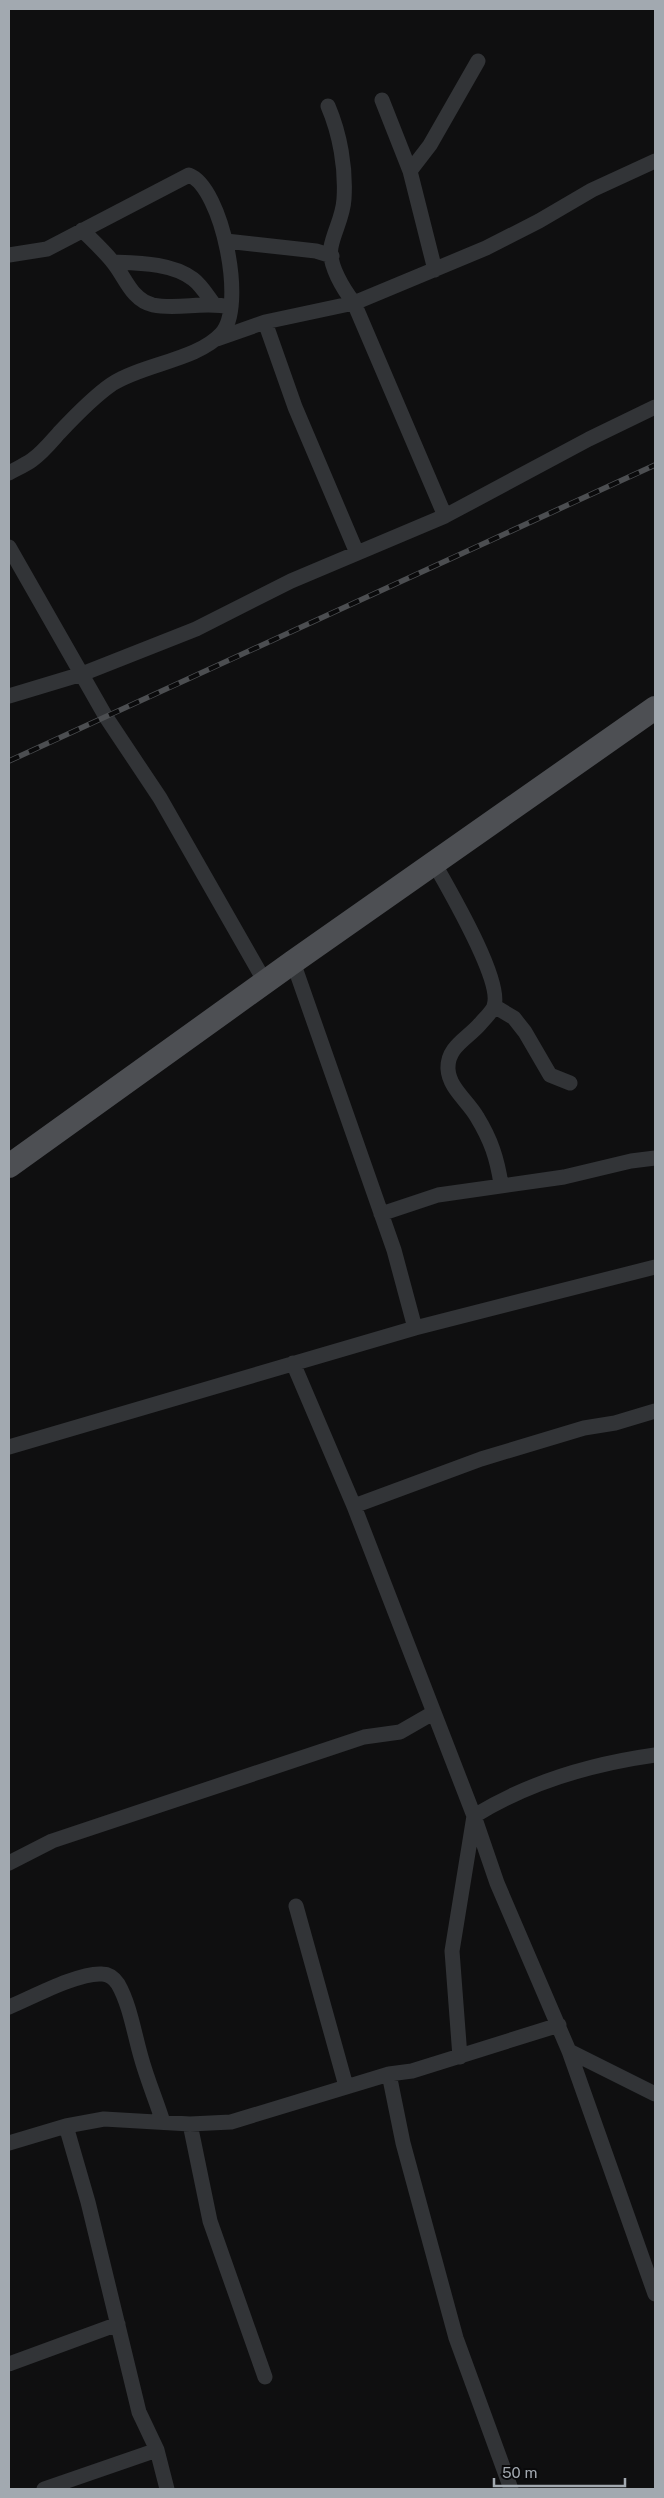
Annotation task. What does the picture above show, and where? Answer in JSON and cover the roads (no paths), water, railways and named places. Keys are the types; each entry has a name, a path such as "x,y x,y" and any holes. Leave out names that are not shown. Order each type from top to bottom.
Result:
{"main road":[{"path":"9,1166 293,962 655,708"}],"street":[{"path":"410,171 430,145 478,61"},
{"path":"382,100 410,171 435,270"},
{"path":"328,106 336,126 341,151 344,198 342,218 331,248 332,256 341,287 354,302 445,516"},
{"path":"9,473 33,459 112,384 140,370 200,349 214,341 265,322 354,302 435,270 495,244 592,190 655,161"},
{"path":"9,255 46,249 189,175 200,181 208,195 226,241 230,261 230,307 227,326 214,341"},
{"path":"82,230 113,262 142,301 155,305 214,303 230,307"},
{"path":"226,241 316,251 332,256"},
{"path":"113,262 159,266 180,271 194,279 214,303"},
{"path":"265,322 294,407 357,553"},
{"path":"9,696 82,674 196,629 291,581 445,516 589,439 655,407"},
{"path":"9,547 106,717 160,798 265,982"},
{"path":"434,863 488,968 494,994 494,1006 466,1038 454,1048 449,1057 448,1070 452,1084 476,1115 489,1137 496,1153 501,1184"},
{"path":"293,962 402,1276 416,1328"},
{"path":"494,1006 514,1018 550,1075 570,1084"},
{"path":"381,1214 438,1195 501,1184 564,1177 631,1161 655,1158"},
{"path":"9,1447 416,1328 655,1267"},
{"path":"293,1363 354,1506 474,1816 497,1882 569,2051 655,2294"},
{"path":"354,1506 481,1459 584,1428 615,1423 655,1411"},
{"path":"9,1863 52,1841 364,1737 400,1732 433,1713"},
{"path":"460,2057 452,1951 474,1816 504,1797 558,1776 616,1760 655,1754"},
{"path":"296,1906 346,2086"},
{"path":"9,2008 70,1982 92,1975 102,1974 113,1978 118,1984 130,2015 141,2058 163,2122"},
{"path":"9,2142 66,2126 104,2119 190,2124 231,2122 346,2086 389,2074 412,2071 558,2026"},
{"path":"569,2051 655,2094"},
{"path":"389,2074 403,2143 456,2338 511,2489"},
{"path":"190,2124 210,2221 265,2377"},
{"path":"66,2126 139,2412 158,2450 167,2489"},
{"path":"9,2364 118,2324"},
{"path":"44,2489 158,2450"}],"railway":[{"path":"9,761 655,465"}]}
